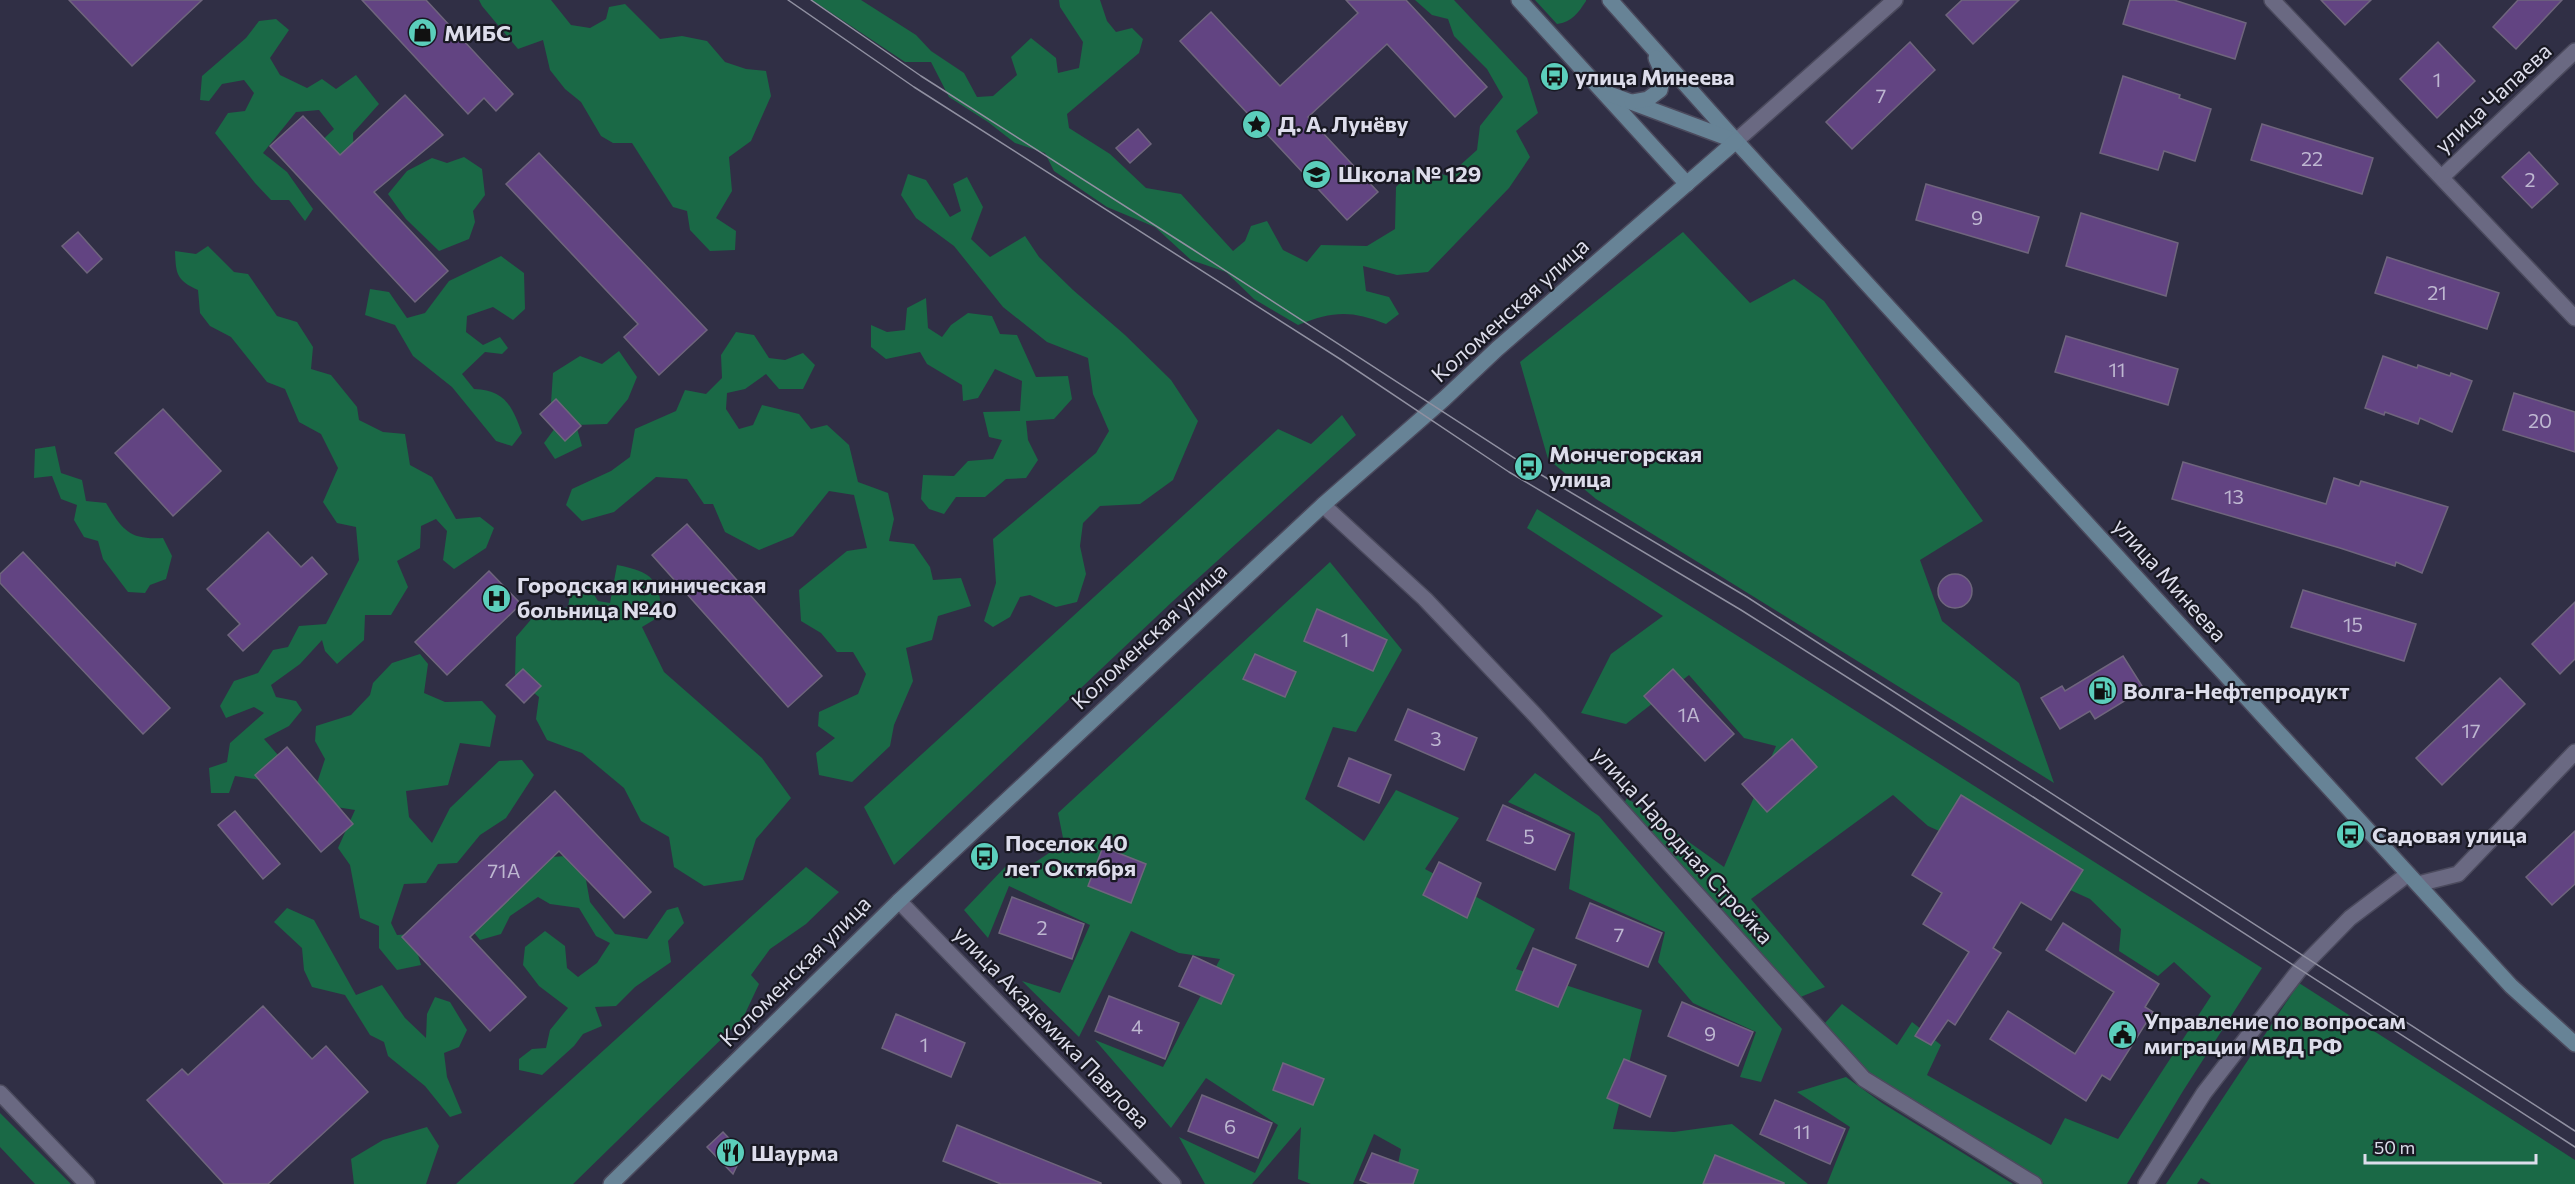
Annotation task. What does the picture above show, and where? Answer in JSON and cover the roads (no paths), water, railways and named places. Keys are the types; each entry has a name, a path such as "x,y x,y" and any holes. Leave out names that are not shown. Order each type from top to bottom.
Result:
{"main road":[{"path":"1519,0 1687,184"},
{"name":"улица Минеева","path":"1610,0 1736,141 2511,986 2575,1044"},
{"path":"1632,102 1648,99 1660,90 1663,75 1651,47"},
{"path":"1602,91 1736,141"},
{"name":"Коломенская улица","path":"611,1184 899,901 1323,505 1444,399 1497,349 1736,141"}],"street":[{"path":"1736,141 1895,0"},
{"path":"2272,0 2575,318"},
{"name":"улица Чапаева","path":"2442,177 2575,51"},
{"name":"улица Народная Стройка","path":"1323,505 1425,599 1535,715 1864,1079 2034,1184"},
{"path":"2146,1184 2204,1093 2308,959 2350,918 2413,879 2458,874 2575,752"},
{"name":"улица Академика Павлова","path":"899,901 1173,1184"},
{"path":"0,1093 87,1184"}],"tram line":[{"path":"788,0 914,87 1340,359 1509,472 1741,610 2575,1147"},
{"path":"811,0 921,76 1528,467 1747,597 2575,1131"}],"place":[{"name":"МИБС","path":"423,33"},
{"name":"улица Минеева","path":"1554,77"},
{"name":"Д. А. Лунёву","path":"1257,124"},
{"name":"Школа № 129","path":"1317,174"},
{"name":"Мончегорская улица","path":"1528,467"},
{"name":"Городская клиническая больница №40","path":"496,598"},
{"name":"Волга-Нефтепродукт","path":"2102,691"},
{"name":"Садовая улица","path":"2351,835"},
{"name":"Поселок 40 лет Октября","path":"984,856"},
{"name":"Управление по вопросам миграции МВД РФ","path":"2123,1034"},
{"name":"Шаурма","path":"730,1153"}]}
